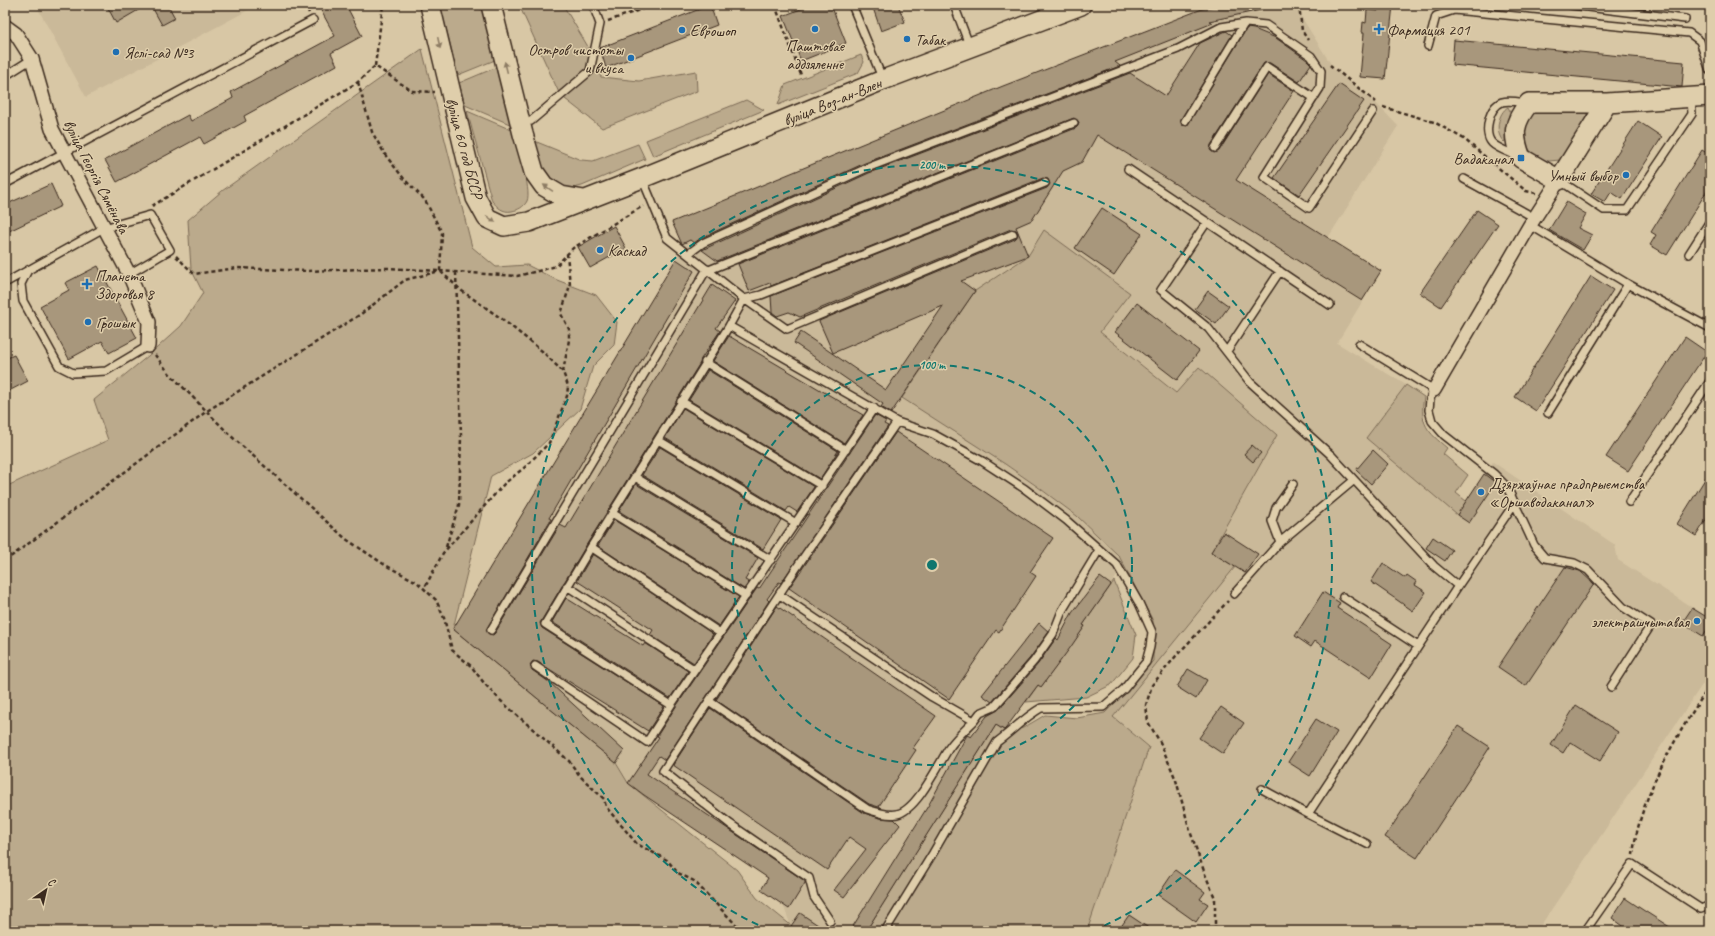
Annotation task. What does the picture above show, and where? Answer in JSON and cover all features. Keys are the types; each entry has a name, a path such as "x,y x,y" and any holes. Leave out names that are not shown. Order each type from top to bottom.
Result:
{"main road":[{"name":"вуліца 60 год БССР","path":"430,5 476,198 487,218 504,226 529,222 584,200"},
{"path":"491,5 522,134 534,172 544,186 550,190 561,196 584,200"},
{"name":"вуліца Воз-ан-Влен","path":"584,200 883,80 1081,5"},
{"path":"1607,103 1554,188 1521,158 1515,141 1515,129 1519,115 1529,103 1607,103 1710,96"}],"street":[{"name":"вуліца Георгія Сямёнава","path":"5,26 16,34 32,59 52,129 129,274 149,322 148,346"},
{"path":"1434,390 1532,221 1554,188"}],"lane":[{"path":"531,121 590,71 600,24 594,5"},
{"path":"852,5 883,80"},
{"path":"954,5 970,47"},
{"path":"1571,5 1685,19"},
{"path":"1428,46 1436,16 1454,10 1690,33 1700,41 1710,71"},
{"path":"5,184 313,20"},
{"path":"1185,121 1244,24"},
{"path":"688,254 703,243 867,168 1178,49 1221,26 1244,24 1266,25 1311,56 1321,71 1320,88 1264,177 1308,208 1373,111"},
{"path":"5,76 32,59"},
{"path":"1215,148 1267,67 1314,98"},
{"path":"1554,188 1604,210 1627,210 1692,114 1691,97"},
{"path":"1521,158 1500,148 1492,142 1488,135 1489,122 1492,112 1497,105 1503,102 1529,103"},
{"path":"491,630 708,269 1074,123"},
{"path":"1128,169 1330,305"},
{"path":"642,178 667,238 744,299 787,329 1013,234"},
{"path":"1464,179 1532,221 1628,284 1710,328"},
{"path":"671,705 545,624 590,547 729,326 744,299 768,292 1045,184"},
{"path":"5,283 104,228 150,215 170,250 129,274"},
{"path":"1689,254 1710,221"},
{"path":"1207,222 1161,290 1208,328 1250,382 1331,455 1353,481 1434,566 1458,586"},
{"path":"28,269 21,284 23,301 59,366 73,373 106,371 148,346"},
{"path":"1227,351 1280,271"},
{"path":"1548,413 1628,284"},
{"path":"729,326 897,422 932,434 982,461 1024,489 1066,520 1117,566 1140,603 1152,632 1146,662 1124,689 1103,707 1041,708 1032,713 997,742 933,853 885,931"},
{"path":"1359,344 1434,390 1430,399 1429,410 1432,421 1444,435 1494,474 1507,487 1534,545 1545,558 1574,563 1588,570 1622,607 1651,625 1611,687"},
{"path":"705,362 846,450"},
{"path":"1629,502 1710,380"},
{"path":"681,401 822,486"},
{"path":"535,666 647,742 874,408"},
{"path":"830,921 814,897 810,878 730,824 664,771 709,701 897,422"},
{"path":"658,440 796,523"},
{"path":"635,477 771,560"},
{"path":"1234,594 1280,542 1353,481"},
{"path":"1280,542 1272,521 1276,508 1293,484"},
{"path":"1308,814 1418,646 1514,504"},
{"path":"612,513 746,596"},
{"path":"590,547 720,633"},
{"path":"709,701 867,809 879,814 897,814 912,805 927,786 950,746 980,713 994,707 1034,660 1053,634 1062,611 1099,550"},
{"path":"567,586 695,670"},
{"path":"780,595 932,697 974,721"},
{"path":"1343,597 1418,646"},
{"path":"1262,789 1367,844"},
{"path":"1594,931 1588,926 1632,864 1701,910 1710,905"}],"path":[{"path":"148,208 358,82 375,66 383,5"},
{"path":"600,24 654,5"},
{"path":"775,5 801,75"},
{"path":"1298,5 1302,31 1310,43"},
{"path":"1329,64 1384,108 1434,122 1464,139 1526,191 1554,188"},
{"path":"375,66 412,91 438,92"},
{"path":"358,82 372,132 386,156 405,180 425,200 442,233 440,271 456,286 502,319 542,351 563,372 568,386 568,396 549,443 525,467 504,484 446,550 424,589"},
{"path":"170,250 194,274 237,268 308,271 387,268 517,276 556,266 573,248 652,201"},
{"path":"563,372 569,340 568,329 561,314 570,285 567,254"},
{"path":"5,561 207,411 361,314 405,280 440,271"},
{"path":"446,550 459,505 461,436 456,272"},
{"path":"148,346 169,373 231,436 346,539 385,565 417,582 436,600 444,618 452,650 471,666 484,684 501,701 569,761 580,776 604,799 606,807 637,844 667,860 678,873 694,881 742,931"},
{"path":"1215,931 1215,898 1190,831 1176,780 1160,742 1148,722 1146,704 1152,685 1176,656 1234,594"},
{"path":"1632,864 1636,837 1644,807 1664,762 1691,714 1710,686"}],"shaded area":[{"name":"Яслі-сад №3","path":"36,5 252,5 254,7 86,97"},
{"path":"440,5 483,5 495,60 458,75"},
{"path":"519,5 563,5 587,45 601,77 639,81 696,71 697,91 602,128 560,95"},
{"path":"1219,5 1294,5 1334,69 1373,100 1398,126 1328,238 1381,271 1337,343 1406,385 1366,438 1457,515 1493,462 1615,545 1618,560 1710,619 1710,673 1537,931 1087,931 1149,747 1112,717 1235,567 1211,552 1277,435 1199,367 1177,393 1100,332 1044,230 1028,256 975,291 1005,464 1077,516 1119,556 1125,564 1083,625 1085,626 1041,687 1038,685 1004,731 996,725 866,931 798,931 791,926 783,905 761,890 767,878 628,783 616,763 453,629 676,259 681,244 672,222 1202,9"},
{"path":"422,49 472,247 496,267 527,265 557,280 596,295 617,322 614,345 593,366 580,409 533,453 491,476 453,629 616,763 628,783 737,870 757,898 798,931 5,931 5,487 108,440 94,400 148,356 181,326 203,293 191,269 188,220 222,191"},
{"path":"861,55 864,62 858,73 778,105 785,85"},
{"path":"497,67 512,125 465,105 459,83"},
{"path":"746,100 764,110 653,156 646,140"},
{"path":"1508,107 1510,111 1504,142 1499,134 1498,123 1502,114"},
{"path":"467,111 514,131 528,187 527,201 523,207 512,211 506,211 498,207 492,201"},
{"path":"1534,111 1581,111 1586,113 1588,117 1568,156 1560,160 1549,161 1539,160 1532,154 1525,142 1524,134 1525,125"},
{"path":"532,140 581,160 593,161 638,144 645,159 582,186 569,189 558,188 540,171"},
{"path":"1044,230 1130,293 1100,332 1176,393 1199,367 1277,435 1211,552 1235,567 1113,717 1149,747 1087,931 866,931 996,725 1005,731 1023,728 1045,715 1077,718 1105,713 1153,661 1153,621 1119,556 1077,516 1038,487 902,398 975,291 1028,256"},
{"path":"1406,385 1424,397 1423,414 1426,427 1447,448 1443,454 1468,475 1456,493 1466,501 1457,515 1366,438"},
{"path":"1114,581 1136,635 1133,658 1111,685 1086,697 1026,702 1038,685 1041,687 1085,626 1083,625"}],"building":[{"path":"114,5 147,5 116,23 108,8"},
{"path":"151,5 168,5 175,18 162,25"},
{"path":"318,5 346,5 362,36 331,53 337,65 244,116 246,121 204,144 200,137 117,182 105,160 188,115 191,121 233,98 231,92 335,36"},
{"path":"710,5 717,25 606,68 600,48"},
{"name":"Паштовае аддзяленне","path":"811,5 831,5 846,43 801,61 783,16"},
{"path":"872,5 898,5 905,22 881,31"},
{"path":"1219,5 1260,5 1261,10 1209,21 1213,23 1115,62 1120,66 865,163 701,238 694,243 690,240 682,244 672,222 1003,86 1202,9"},
{"path":"1378,5 1393,5 1385,79 1360,77 1364,33 1362,33 1363,22 1366,23 1367,10 1378,11"},
{"path":"1247,28 1254,29 1276,38 1311,64 1299,82 1270,63 1264,63 1211,145 1210,150 1214,153 1219,151 1268,74 1294,91 1236,180 1381,271 1362,301 1097,135 1082,162 1063,171 1032,220 1016,227 1028,256 961,281 975,291 891,413 881,407 883,404 794,343 801,332 886,390 943,306 833,353 819,321 1015,239 1018,235 1016,230 1011,229 800,317 789,312 777,316 772,312 771,296 1047,188 1050,184 1048,179 1043,178 771,286 770,283 749,291 738,264 1076,128 1079,122 1074,118 717,261 702,250 869,173 1130,73 1166,96 1200,43 1226,31 1232,35 1181,119 1182,125 1187,126"},
{"path":"1454,40 1684,62 1682,87 1452,65"},
{"path":"1339,84 1364,101 1299,195 1274,178"},
{"path":"1638,121 1662,137 1622,199 1611,192 1605,202 1591,194"},
{"path":"1702,150 1710,155 1710,186 1667,255 1650,245 1656,235 1651,232"},
{"path":"51,184 61,206 5,233 5,205"},
{"path":"1566,202 1586,214 1578,228 1592,235 1583,250 1549,230"},
{"path":"1102,208 1142,234 1114,275 1075,248"},
{"path":"1477,210 1498,224 1441,307 1420,293"},
{"path":"614,226 626,248 590,268 578,247"},
{"path":"676,259 694,271 549,518 551,519 486,630 489,634 493,635 495,633 560,525 566,528 712,285 735,301 716,328 720,331 701,359 700,363 587,544 540,623 542,628 664,706 648,731 538,662 533,661 530,665 532,670 549,682 624,751 616,763 453,629"},
{"name":"Грошык","path":"98,266 137,338 109,353 102,341 69,359 40,306 69,290 65,283"},
{"path":"1591,276 1613,290 1536,411 1515,397"},
{"path":"1208,291 1229,306 1216,324 1195,309"},
{"path":"1137,303 1199,351 1177,380 1115,332"},
{"path":"729,336 863,415 844,443 713,361"},
{"path":"1685,337 1707,352 1628,471 1606,457"},
{"path":"14,355 28,381 5,393 5,359"},
{"path":"708,370 838,451 820,479 689,400"},
{"path":"683,408 814,487 797,512 789,507 786,511 665,438"},
{"path":"875,415 886,421 884,424 888,426 781,583 779,582 767,599 769,601 665,760 659,756 647,774 805,881 789,909 761,890 768,878 628,783 659,737 657,736 675,708 757,588 759,589"},
{"path":"896,432 1053,538 1030,572 1036,576 999,632 996,630 949,699 789,588"},
{"path":"1252,445 1261,453 1253,462 1244,454"},
{"path":"660,447 781,520 763,549 642,475"},
{"path":"1373,450 1388,464 1371,484 1356,470"},
{"path":"1710,471 1710,514 1696,536 1677,524"},
{"name":"Дзяржаўнае прадпрыемства «Оршаводаканал»","path":"1484,474 1496,483 1469,523 1457,515"},
{"path":"636,484 758,558 745,580 749,582 744,589 619,511"},
{"path":"614,520 739,597 719,626 598,546"},
{"path":"1224,532 1258,554 1245,573 1211,552"},
{"path":"1433,537 1452,550 1445,561 1426,548"},
{"path":"593,554 713,634 694,663 650,635 653,630 577,581"},
{"path":"1383,563 1405,578 1407,575 1417,582 1415,585 1426,592 1413,611 1371,582"},
{"path":"1565,567 1580,571 1594,584 1526,686 1498,667"},
{"path":"1100,577 1111,585 1083,625 1085,626 1070,648 1041,687 1038,685 1006,728 1004,730 996,725 866,931 850,931 928,806 967,735 971,737 987,716 998,710 1038,664 1056,638 1058,640 1072,613"},
{"path":"1323,592 1340,603 1337,608 1392,644 1371,678 1315,641 1311,647 1295,636"},
{"path":"566,598 643,646 645,643 688,671 670,698 552,622"},
{"path":"777,606 936,716 913,748 916,750 879,806 882,808 869,804 716,700"},
{"name":"электрашчытавая","path":"1692,608 1710,619 1710,625 1703,636 1682,623"},
{"path":"1039,623 1049,632 1030,658 992,702 982,695"},
{"path":"1188,669 1207,680 1196,699 1177,687"},
{"path":"1576,705 1618,732 1600,761 1570,742 1563,753 1551,745"},
{"path":"1221,707 1244,723 1223,754 1199,738"},
{"path":"710,708 864,813 880,818 894,819 900,825 844,897 834,890 866,849 849,837 827,870 673,765"},
{"path":"1316,719 1337,732 1310,776 1288,762"},
{"path":"1458,726 1490,747 1417,858 1385,837"},
{"path":"1175,870 1205,892 1200,899 1208,904 1196,922 1158,895"},
{"path":"1625,898 1676,931 1630,931 1612,918"},
{"path":"800,913 827,931 798,931 791,926"},
{"path":"1129,915 1153,931 1118,931"}],"place":[{"name":"Паштовае аддзяленне","path":"815,29"},
{"name":"Фармация 201","path":"1379,29"},
{"name":"Еврошоп","path":"682,30"},
{"name":"Табак","path":"907,39"},
{"name":"Яслі-сад №3","path":"116,52"},
{"name":"Остров чистоты и вкуса","path":"631,58"},
{"name":"Вадаканал","path":"1521,158"},
{"name":"Умный выбор","path":"1626,175"},
{"name":"Каскад","path":"600,250"},
{"name":"Планета Здоровья 8","path":"87,284"},
{"name":"Грошык","path":"88,322"},
{"name":"Дзяржаўнае прадпрыемства «Оршаводаканал»","path":"1481,492"},
{"name":"электрашчытавая","path":"1697,621"}]}
